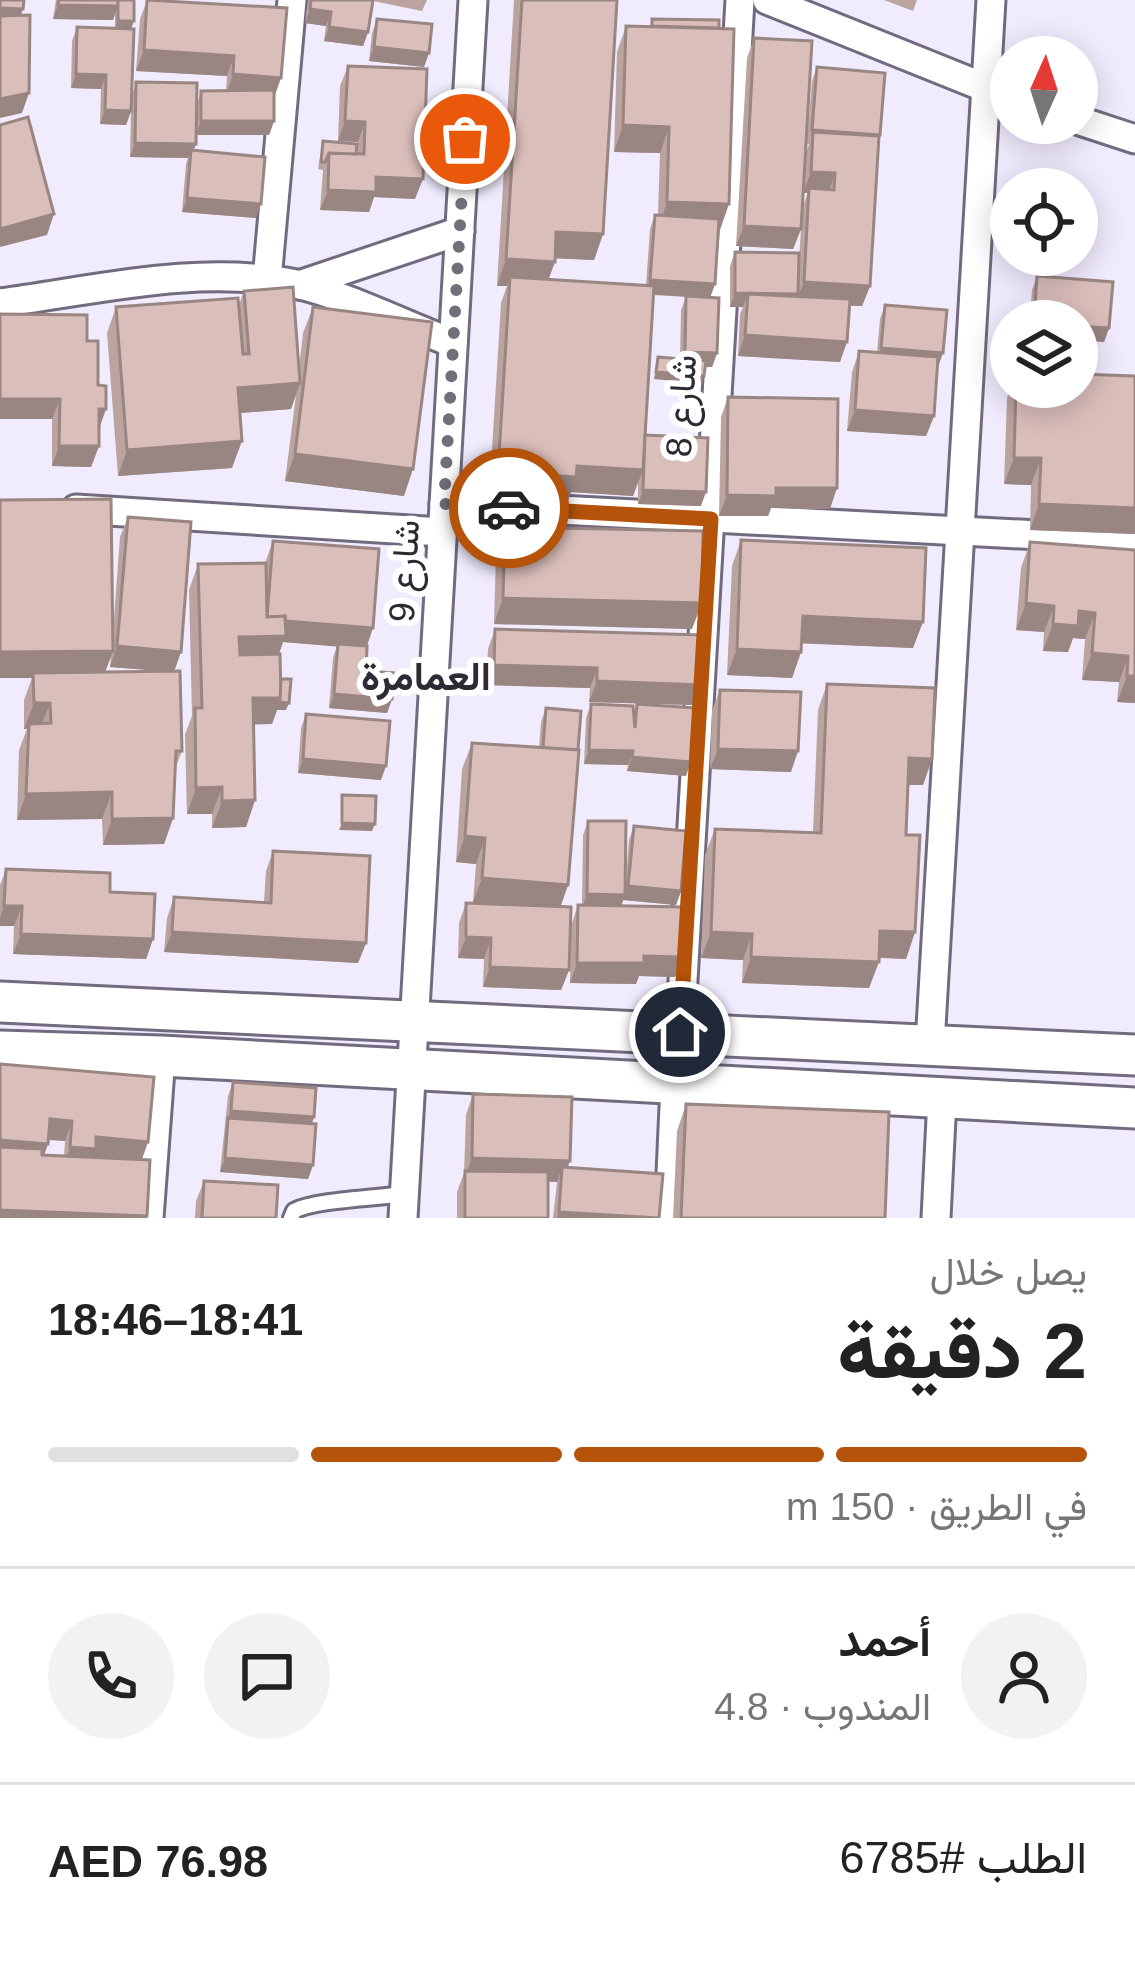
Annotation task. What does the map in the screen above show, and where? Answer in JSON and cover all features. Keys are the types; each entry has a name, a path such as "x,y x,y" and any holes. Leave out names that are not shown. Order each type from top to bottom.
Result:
{"street":[{"path":"267,280 292,0"},
{"name":"شارع 9","path":"404,1206 473,0"},
{"name":"شارع 8","path":"680,1032 740,0"},
{"path":"767,0 805,9 990,89"},
{"path":"992,0 995,36"},
{"path":"1098,127 1135,139"},
{"path":"930,1044 960,533 994,144"},
{"path":"299,285 460,231"},
{"path":"0,303 177,279 267,280 299,285 453,343"},
{"path":"46,507 443,518 711,519 1135,540"},
{"path":"0,1002 1135,1054"},
{"path":"0,1051 1135,1108"},
{"path":"149,1218 161,1056"},
{"path":"669,1218 675,1084"},
{"path":"936,1218 942,1098"}],"lane":[{"path":"291,1218 307,1204 335,1211 404,1206"}],"building":[{"path":"0,0 24,0 23,9 0,8"},
{"path":"59,0 118,0 118,6 58,5"},
{"path":"118,0 134,0 134,21 118,21"},
{"path":"147,0 287,8 281,78 233,74 234,56 144,50"},
{"path":"311,0 373,0 368,32 329,27 331,12 310,9"},
{"path":"522,0 617,0 603,234 556,232 555,262 506,259"},
{"path":"30,15 29,93 0,99 0,16"},
{"path":"377,19 432,24 429,53 374,47"},
{"path":"652,19 719,20 719,28 652,26"},
{"path":"626,26 734,29 729,204 667,202 669,127 623,125"},
{"path":"77,27 134,29 131,111 105,110 106,75 76,74"},
{"path":"754,38 812,41 801,229 744,226"},
{"path":"348,66 427,69 423,179 376,177 376,192 328,190 329,153 364,154 365,122 345,121"},
{"path":"817,67 885,73 880,135 812,130"},
{"path":"136,82 197,83 196,144 135,143"},
{"path":"274,90 274,121 201,121 201,91"},
{"path":"28,117 54,214 0,229 0,125"},
{"path":"813,132 879,136 870,286 804,282 809,188 834,190 835,173 811,172"},
{"path":"323,141 357,144 356,154 329,153 321,162"},
{"path":"191,150 265,157 261,204 187,198"},
{"path":"655,215 719,219 715,284 650,280"},
{"path":"735,252 799,253 798,294 735,293"},
{"path":"1037,276 1113,282 1109,328 1098,327 1098,300 1035,300"},
{"path":"510,277 654,286 643,470 577,466 576,477 498,472"},
{"path":"293,287 300,383 238,388 242,441 127,450 116,307 238,298 243,354 249,354 244,291"},
{"path":"748,294 850,299 847,342 745,335"},
{"path":"686,296 719,298 717,353 685,352"},
{"path":"885,305 947,310 943,353 881,348"},
{"path":"313,307 432,322 413,469 295,454"},
{"path":"0,314 87,315 87,341 98,341 98,385 106,386 106,409 99,409 99,446 59,446 60,399 0,399"},
{"path":"859,351 938,357 934,416 855,410"},
{"path":"658,357 706,361 704,376 656,372"},
{"path":"1098,375 1135,376 1135,508 1039,504 1041,458 1014,458 1015,408 1098,408"},
{"path":"728,397 838,399 837,488 776,488 776,496 727,495"},
{"path":"645,435 708,438 706,492 643,490"},
{"path":"111,499 113,651 0,652 0,500"},
{"path":"128,517 191,522 181,652 117,646"},
{"path":"505,527 703,531 702,603 503,598"},
{"path":"741,540 926,548 923,622 803,616 801,652 737,649"},
{"path":"273,541 379,549 373,628 267,617"},
{"path":"1030,542 1135,550 1135,676 1127,676 1128,656 1092,653 1095,613 1079,611 1078,626 1053,624 1054,606 1026,603"},
{"path":"266,563 267,617 285,616 286,636 239,637 240,655 280,654 281,698 253,698 255,800 222,801 222,787 196,788 195,708 202,708 198,564"},
{"path":"495,629 702,635 701,685 597,681 597,668 494,665"},
{"path":"338,644 367,646 366,671 394,673 392,699 334,694"},
{"path":"180,671 182,751 176,751 173,818 112,819 112,792 26,794 29,724 51,723 50,703 34,703 33,673"},
{"path":"281,679 291,679 289,703 280,702"},
{"path":"827,684 935,688 932,759 909,758 906,835 920,835 915,932 880,931 879,962 751,957 752,934 711,932 715,829 821,833"},
{"path":"720,690 801,692 798,751 718,749"},
{"path":"591,704 633,706 635,728 637,704 695,708 691,762 632,757 633,751 589,750"},
{"path":"546,708 581,711 578,750 543,748"},
{"path":"306,714 390,721 386,766 303,759"},
{"path":"472,743 579,750 568,885 482,878 485,838 465,836"},
{"path":"342,795 376,796 375,824 342,823"},
{"path":"588,821 626,821 625,895 587,894"},
{"path":"634,826 686,831 681,891 628,886"},
{"path":"273,851 370,856 366,943 172,932 174,897 271,903"},
{"path":"6,869 110,873 110,892 155,894 153,939 21,934 22,906 4,906"},
{"path":"466,903 571,907 569,970 490,967 491,938 466,937"},
{"path":"578,905 684,907 683,957 644,956 644,963 577,963"},
{"path":"0,1064 154,1077 148,1142 96,1137 96,1149 70,1147 72,1121 50,1119 48,1144 0,1140"},
{"path":"233,1082 316,1088 314,1117 231,1111"},
{"path":"473,1094 572,1097 570,1161 472,1158"},
{"path":"686,1104 889,1112 885,1218 681,1218"},
{"path":"228,1118 316,1124 313,1165 225,1158"},
{"path":"0,1147 42,1149 42,1155 150,1160 147,1216 0,1210"},
{"path":"562,1167 663,1174 659,1218 559,1212"},
{"path":"465,1171 548,1172 548,1218 465,1218"},
{"path":"204,1181 278,1185 276,1218 202,1218"}],"way so far":[{"path":"465,139 444,504 509,508"}],"district":[{"name":"العمامرة","path":"426,676"}],"route":[{"path":"509,508 711,519 680,1032"}]}
